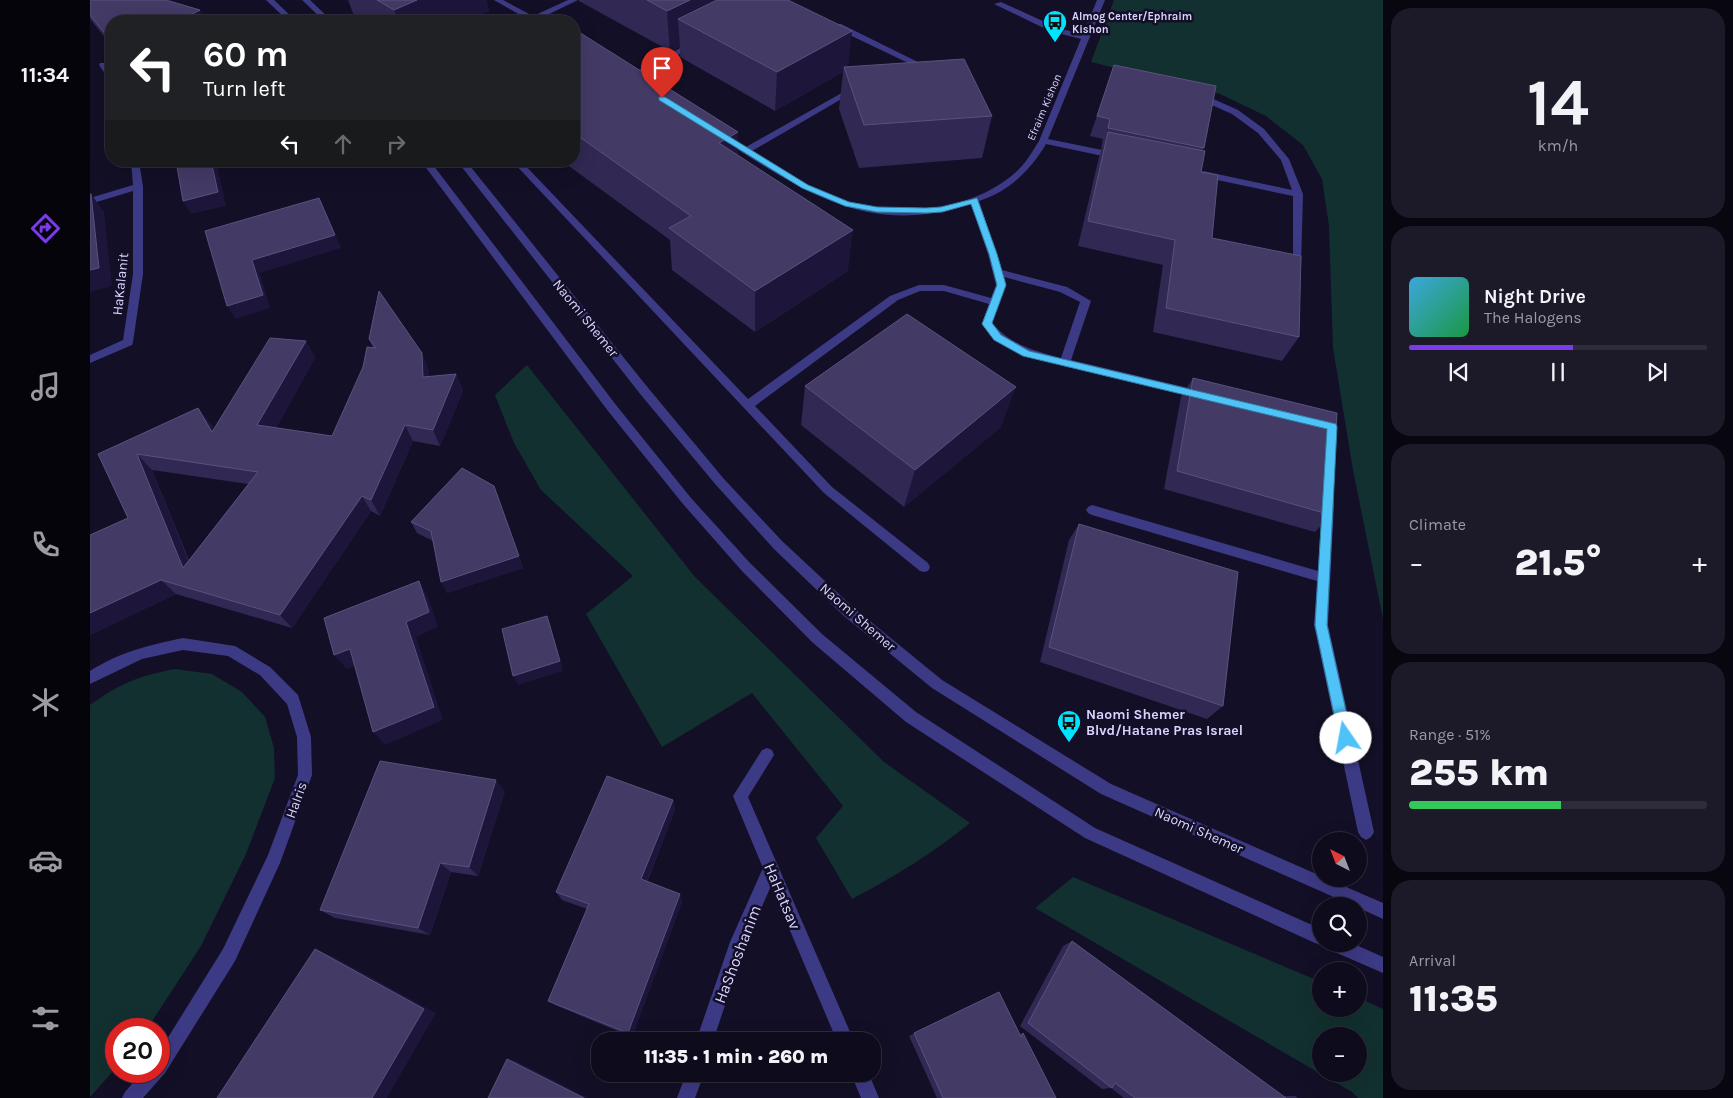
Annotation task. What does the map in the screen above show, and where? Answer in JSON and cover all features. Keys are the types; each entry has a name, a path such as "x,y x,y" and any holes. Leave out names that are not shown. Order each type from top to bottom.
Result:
{"street":[{"path":"270,0 286,15"},
{"path":"306,0 322,15"},
{"path":"498,0 523,15"},
{"path":"545,15 574,0"},
{"name":"Efraim Kishon","path":"712,130 805,186 848,205 877,209 942,210 974,200 998,189 1018,175 1030,162 1043,141 1101,0"},
{"path":"998,4 1054,29 1085,38"},
{"path":"828,21 940,75"},
{"path":"637,83 625,75 698,43"},
{"path":"896,63 904,58"},
{"path":"746,151 863,82"},
{"path":"1187,90 1235,112 1261,131 1286,159 1298,194 1298,266"},
{"path":"1043,141 1128,159"},
{"name":"HaKalanit","path":"90,359 128,342 138,274 138,187 136,167"},
{"path":"430,167 612,408 687,501 746,567 818,638 910,717 1090,833 1312,933"},
{"name":"Naomi Shemer","path":"466,167 645,392 720,482 778,545 863,624 937,684 1106,789 1383,911"},
{"path":"522,167 828,490 924,567"},
{"path":"1194,172 1298,194"},
{"path":"90,201 138,187"},
{"path":"974,200 1001,285 987,324 998,337 1026,353 1208,397"},
{"path":"998,272 1063,289 1086,301 1065,363"},
{"path":"748,405 894,298 919,288 944,288 996,302"},
{"path":"1328,493 1321,625 1366,832"},
{"path":"1092,510 1324,578"},
{"name":"HaIris","path":"90,678 140,652 182,644 230,650 265,671 293,700 304,737 305,775 275,858 229,955 170,1049"},
{"name":"HaHatsav","path":"767,755 740,796 842,1032"},
{"name":"HaShoshanim","path":"708,1032 738,942 771,868"},
{"path":"1354,952 1383,965"},
{"path":"686,1098 691,1082"},
{"path":"863,1082 870,1098"},
{"path":"131,1098 144,1083"}],"green space":[{"path":"1114,0 1383,0 1383,619 1353,470 1333,348 1329,226 1322,179 1303,145 1266,116 1220,94 1091,62"},
{"path":"527,365 695,577 884,762 970,823 913,864 852,899 816,838 843,806 752,693 662,747 586,614 633,576 541,490 514,443 495,395"},
{"path":"175,669 212,674 242,692 265,717 274,748 275,778 246,854 201,946 154,1018 105,1018 105,1080 90,1097 90,705 130,681 150,674"},
{"path":"1073,877 1312,978 1312,1017 1367,1017 1367,1002 1383,1009 1383,1098 1358,1098 1352,1092 1335,1082 1367,1082 1367,1027 1312,1027 1312,1069 1035,908"}],"building":[{"path":"90,0 166,0 200,10 190,15 105,15 105,34 90,15"},
{"path":"377,0 417,0 394,10"},
{"path":"647,0 690,0 667,11"},
{"path":"717,0 788,0 852,31 777,72 678,19"},
{"path":"580,33 738,132 719,143 853,230 755,291 669,228 691,216 580,137"},
{"path":"964,59 992,116 864,125 844,67"},
{"path":"1114,65 1216,86 1204,148 1108,128 1110,119 1097,116"},
{"path":"1108,132 1205,151 1201,172 1218,175 1212,238 1301,256 1299,337 1166,308 1175,240 1088,221"},
{"path":"177,167 212,167 218,192 183,201"},
{"path":"90,194 99,268 90,270"},
{"path":"319,198 335,235 252,260 263,295 227,306 205,231"},
{"path":"379,291 422,353 423,377 456,374 433,430 405,425 371,500 362,496 280,615 161,580 90,613 90,535 128,518 98,454 198,408 212,432 270,338 306,341 257,425 332,436 363,367 367,347 376,348 369,339","holes":["137,454 258,472 183,568"]},
{"path":"907,314 1016,387 915,470 805,386"},
{"path":"1193,378 1337,413 1331,515 1177,471"},
{"path":"462,468 494,486 519,556 441,582 431,531 411,522"},
{"path":"1079,524 1238,572 1223,706 1049,647"},
{"path":"419,581 429,612 406,622 434,707 373,732 350,649 334,655 324,618"},
{"path":"547,616 560,661 513,676 502,629"},
{"path":"380,761 496,780 469,867 440,863 418,928 320,910"},
{"path":"607,776 673,800 641,879 680,894 628,1032 548,1001 589,904 556,892"},
{"path":"1072,941 1286,1098 1135,1098 1115,1083 1112,1088 1028,1023"},
{"path":"315,949 424,1009 372,1098 217,1098"},
{"path":"999,992 1021,1037 1023,1033 1056,1098 943,1098 914,1033"},
{"path":"507,1059 584,1098 488,1098"}],"place":[{"name":"Almog Center/Ephraim Kishon","path":"1055,43"},
{"name":"Naomi Shemer Blvd/Hatane Pras Israel","path":"1069,743"}],"route":[{"path":"662,98 805,186 848,205 910,211 942,210 974,200 993,254 1001,285 987,324 998,337 1026,353 1332,427 1321,625 1346,738"}]}
